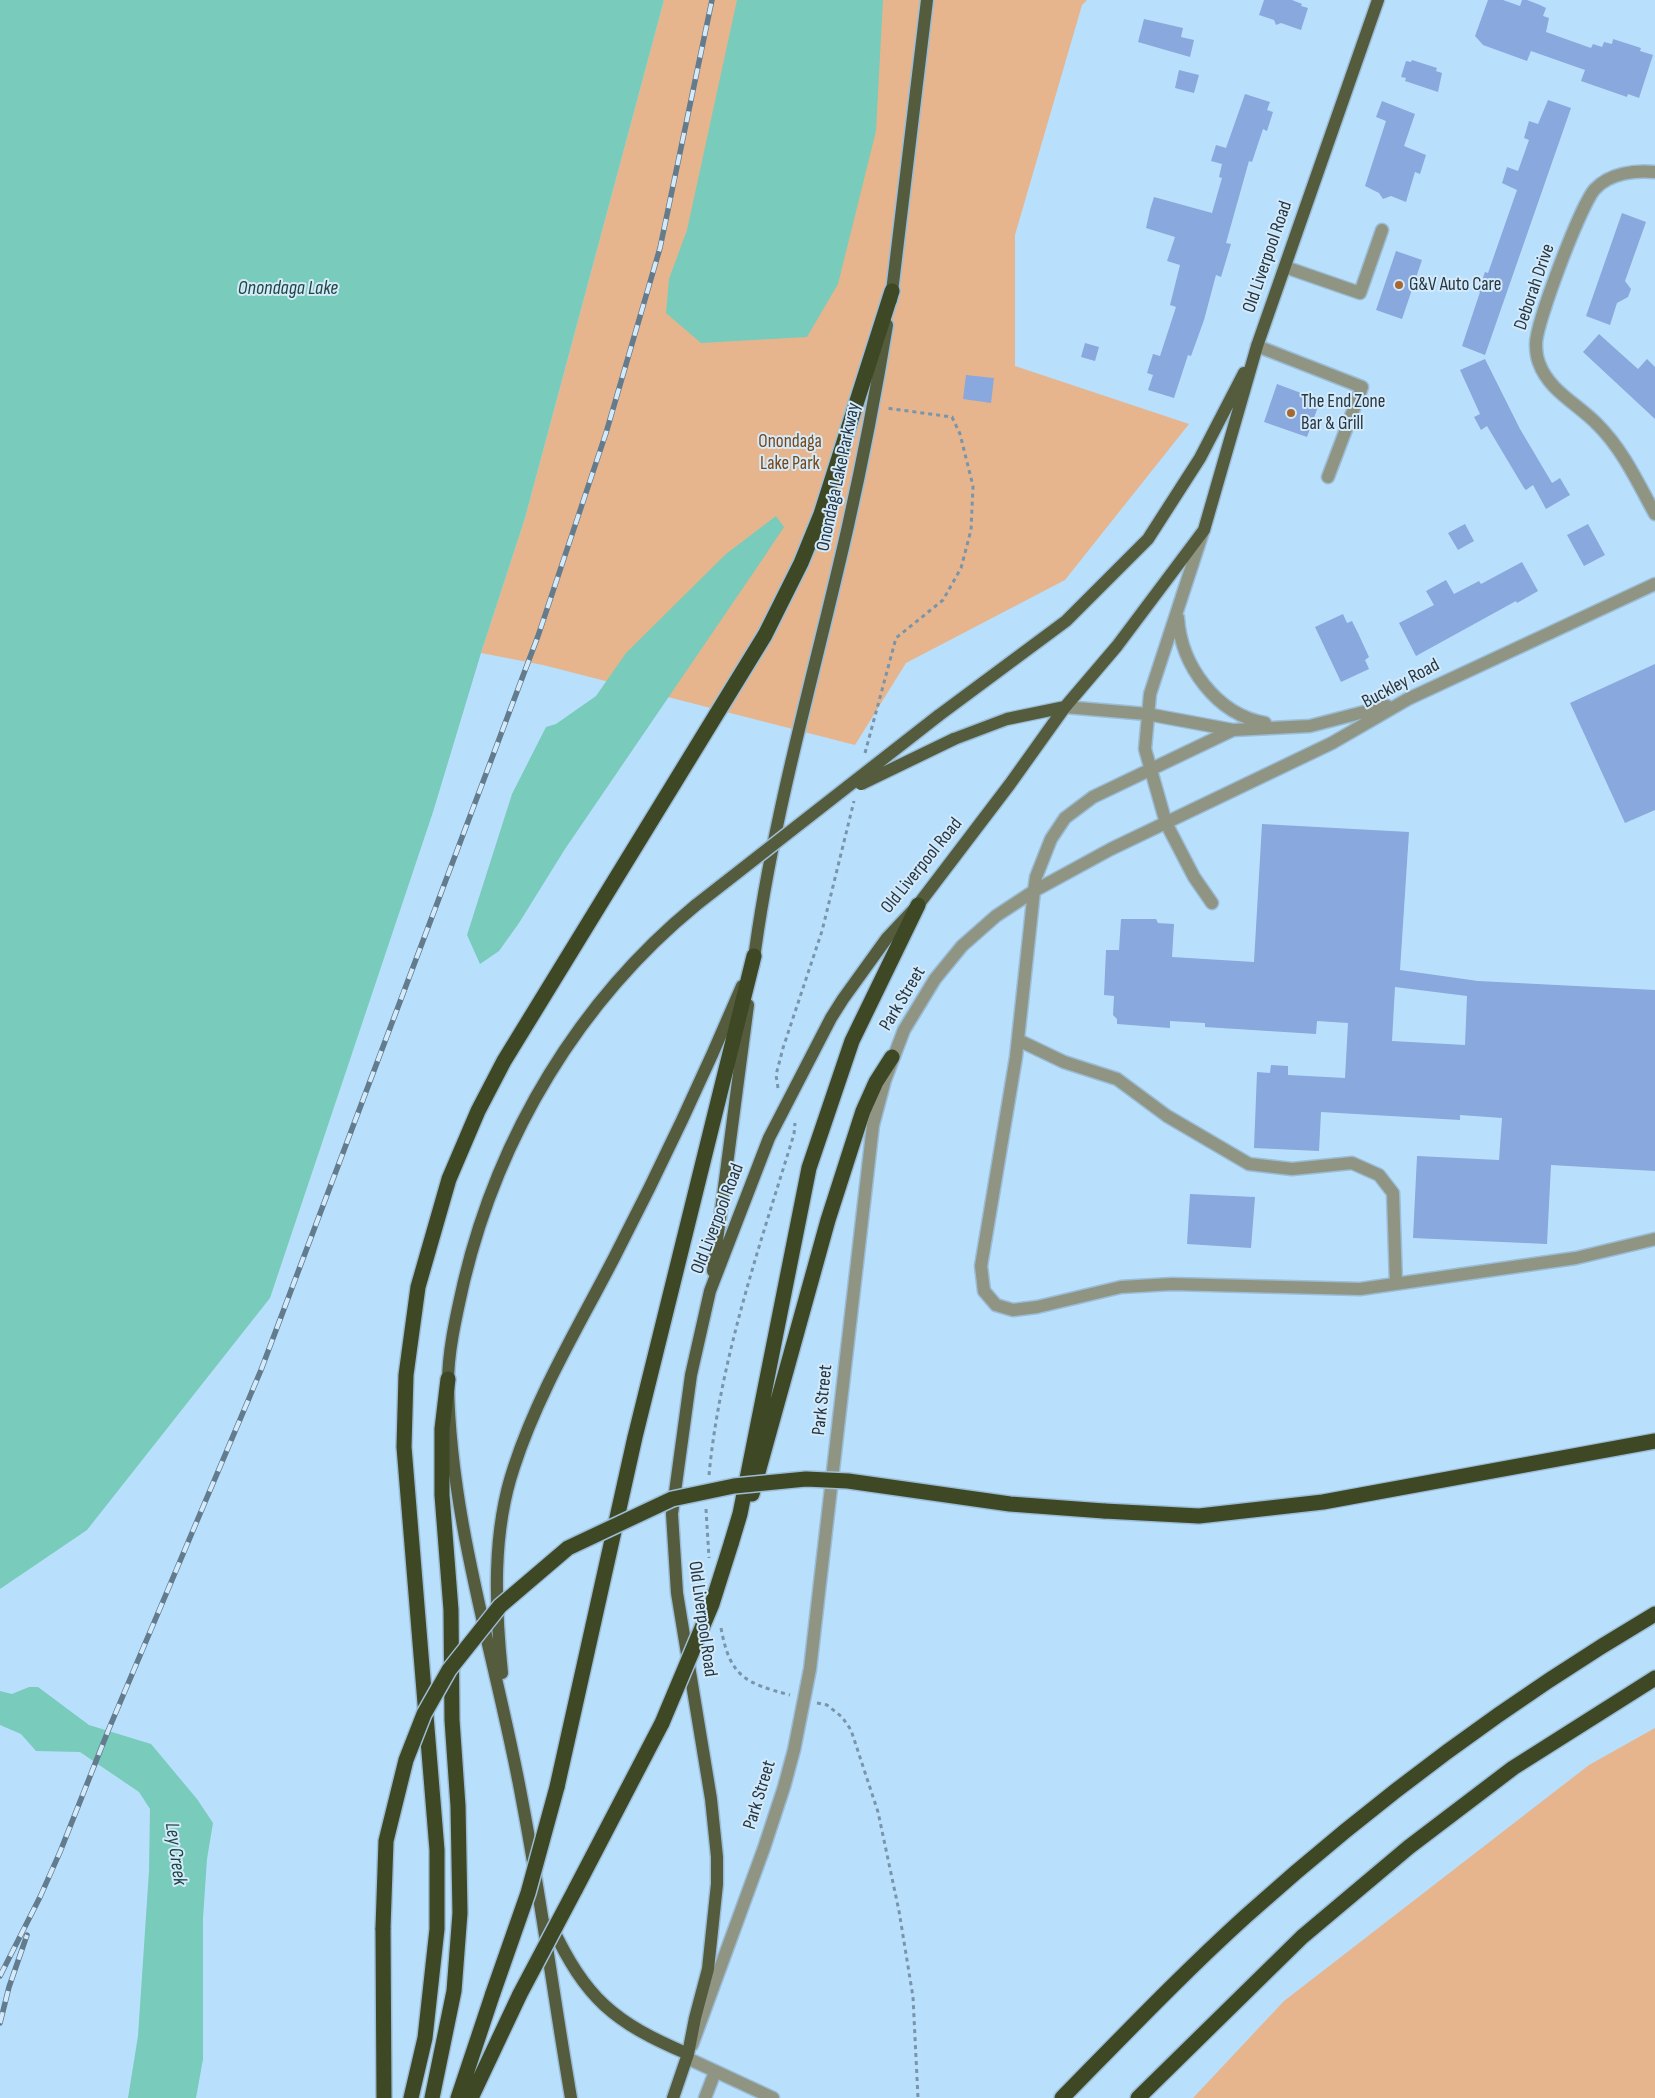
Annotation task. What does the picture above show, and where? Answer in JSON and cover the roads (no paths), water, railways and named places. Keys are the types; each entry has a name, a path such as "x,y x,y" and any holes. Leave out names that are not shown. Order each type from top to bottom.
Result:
{"highway":[{"path":"411,2098 425,2038 437,1929 437,1850 404,1447 406,1375 418,1287 426,1255 449,1179 478,1111 504,1061 765,635 801,563 821,514 892,291"},
{"path":"471,2098 520,1994 662,1724 712,1604 740,1514 809,1168 816,1144 852,1041 918,905"},
{"path":"458,2098 528,1893 557,1787 635,1437 754,956"},
{"path":"731,1544 755,1488 828,1220 863,1112 876,1082 892,1057"},
{"path":"432,2098 454,1991 460,1913 458,1806 452,1720 451,1610 442,1495 442,1429 448,1379"},
{"path":"384,2098 383,1928 386,1841 406,1760 424,1714 449,1670 494,1613 530,1578 568,1548 672,1499 734,1486 806,1478 848,1480 1010,1504 1199,1516 1323,1502 1655,1441"},
{"path":"1062,2098 1219,1941 1336,1838 1467,1737 1601,1646 1655,1614"},
{"path":"1138,2098 1302,1937 1409,1847 1513,1768 1655,1678"}],"main road":[{"name":"Onondaga Lake Parkway","path":"754,956 786,779 848,525 871,416 892,291 928,0"},
{"name":"Old Liverpool Road","path":"687,2056 713,1940 717,1857 711,1799 677,1593 672,1514 691,1375 710,1290 769,1138 826,1026 887,938 918,905 1066,707 1117,646 1204,530 1257,346 1378,0"},
{"path":"571,2098 522,1799 463,1520 451,1436 448,1379 457,1313 475,1235 520,1124 540,1086 571,1040 618,980 647,948 696,905 841,794 938,716 1066,620 1148,539 1200,458 1257,346"},
{"path":"841,794 954,739 1008,719 1066,707"},
{"path":"710,1290 754,956"},
{"path":"509,1742 497,1613 498,1549 514,1467 547,1388 647,1193 706,1068 754,956"},
{"path":"537,1896 569,1962 593,1995 606,2008 637,2030 687,2056"},
{"name":"Park Street","path":"673,2098 687,2056"}],"street":[{"name":"Deborah Drive","path":"1655,172 1633,171 1611,178 1595,189 1581,213 1542,314 1536,343 1538,362 1545,376 1554,388 1598,425 1624,458 1655,514"},
{"path":"1285,267 1360,293 1382,230"},
{"path":"1257,346 1362,387 1328,477"},
{"name":"Old Liverpool Road","path":"1204,530 1150,694 1145,749 1166,823 1194,877 1212,903"},
{"name":"Buckley Road","path":"1166,823 1332,743 1408,699 1655,584"},
{"path":"1177,610 1182,648 1196,677 1216,698 1244,716 1258,722 1285,727"},
{"path":"1066,707 1147,714 1233,730 1310,726 1356,715 1408,699"},
{"path":"1233,730 1092,797 1066,818 1050,839 1036,877 1018,1040 981,1266 983,1289 996,1304 1013,1310 1037,1307 1120,1287 1172,1284 1360,1289 1576,1258 1655,1239"},
{"name":"Park Street","path":"687,2056 700,2028 764,1848 784,1787 797,1733 818,1618 873,1125 892,1057 904,1030 935,979 962,946 996,916 1034,891 1111,849 1166,823"},
{"path":"1018,1040 1064,1062 1117,1079 1167,1116 1249,1164 1292,1170 1352,1163 1379,1176 1393,1193 1396,1284"},
{"path":"687,2056 715,2072 773,2098"},
{"path":"705,2098 715,2072"}],"water":[{"name":"Onondaga Lake","path":"0,0 664,0 525,518 481,653 433,812 270,1298 87,1530 0,1589"},
{"path":"737,0 883,0 876,131 838,284 807,337 701,343 666,313 669,279 687,230"},
{"path":"776,516 784,527 565,849 519,923 499,951 480,964 467,935 512,794 546,727 556,724 596,696 626,653 726,554"},
{"name":"Ley Creek","path":"29,1687 38,1687 89,1725 151,1744 197,1799 213,1823 207,1859 203,1918 203,2059 196,2098 128,2098 138,2036 149,1871 150,1809 139,1792 80,1752 36,1751 21,1734 0,1725 0,1691 12,1694"}],"railway":[{"path":"0,1976 40,1897 60,1852 108,1731 261,1370 538,636 606,433 660,248 712,0"},
{"path":"0,2023 9,1987 27,1935"}],"place":[{"name":"G&V Auto Care","path":"1399,285"},
{"name":"The End Zone Bar & Grill","path":"1291,413"}],"park label":[{"name":"Onondaga Lake Park","path":"790,453"}]}
